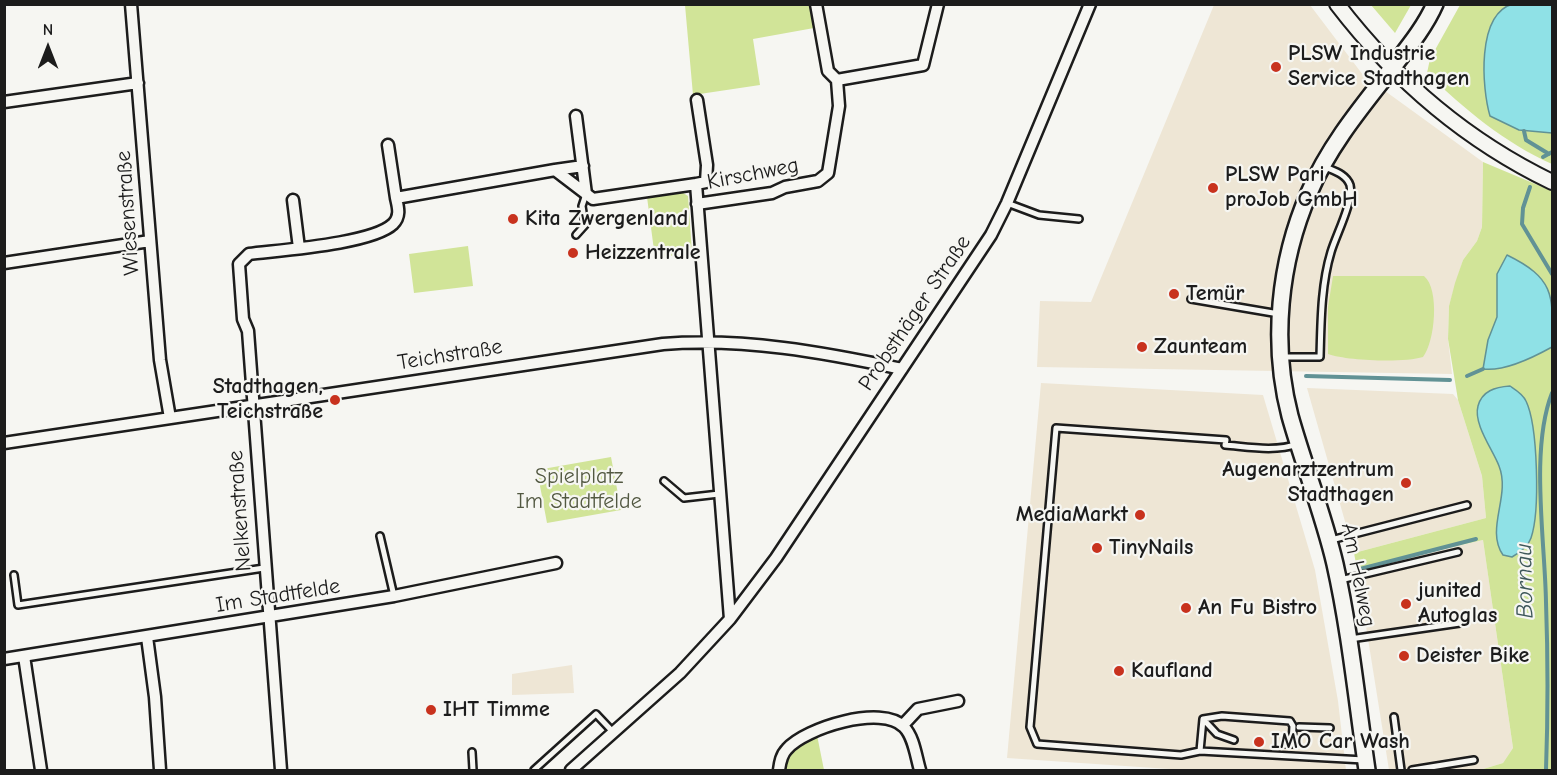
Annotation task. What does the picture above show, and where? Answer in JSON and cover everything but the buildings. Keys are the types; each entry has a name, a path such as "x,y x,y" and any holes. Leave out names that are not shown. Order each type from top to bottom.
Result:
{"main road":[{"name":"Am Helweg","path":"1366,765 1339,580 1329,540 1298,444 1283,382 1281,314 1287,266 1295,231 1308,194 1337,141 1414,39 1435,4"}],"street":[{"name":"Wiesenstraße","path":"131,4 160,360 170,418"},
{"name":"Kirschweg","path":"697,204 772,193 786,187 818,181 828,173 839,106 837,80 828,71 816,4"},
{"path":"837,80 923,65 938,4"},
{"name":"Probsthäger Straße","path":"571,771 680,673 730,620 776,558 991,235 1008,203 1090,4"},
{"path":"1336,4 1391,69 1414,91 1484,146 1552,182"},
{"path":"4,102 138,83"},
{"path":"555,170 593,199 706,182 707,165 697,100"},
{"path":"576,116 586,194"},
{"path":"293,200 299,248 365,237 386,229 394,223 399,214 388,145"},
{"path":"396,198 583,166"},
{"path":"696,184 718,494 722,511 730,620"},
{"path":"4,263 150,241"},
{"name":"Nelkenstraße","path":"280,771 248,331 243,319 239,264 249,254 299,248"},
{"name":"Teichstraße","path":"4,443 617,349 707,341 769,344 828,353 902,369"},
{"name":"Im Stadtfelde","path":"4,659 394,596 556,562"},
{"path":"147,637 155,697 160,771"},
{"path":"24,656 41,771"},
{"path":"903,725 918,709 958,701"},
{"path":"779,771 786,749 804,735 824,727 873,718 893,720 903,725 912,742 920,771"}],"lane":[{"path":"1281,357 1320,357 1322,302 1330,254 1350,198 1350,186 1345,177 1323,165"},
{"path":"576,235 585,225 582,206 586,194"},
{"path":"1008,203 1039,216 1079,219"},
{"path":"1191,299 1281,314"},
{"path":"1298,444 1284,448 1267,448 1226,445 1226,440 1056,428 1030,727 1037,744 1181,755 1200,751 1366,765"},
{"path":"664,481 684,498 718,494"},
{"path":"1329,540 1467,505"},
{"path":"380,536 394,596"},
{"path":"1339,580 1458,552"},
{"path":"14,575 18,605 264,567"},
{"path":"1348,639 1460,623"},
{"path":"534,771 596,714 614,734"},
{"path":"1203,719 1222,716 1290,721 1293,726 1292,744 1284,744"},
{"path":"1394,717 1401,771"},
{"path":"1200,751 1203,719"},
{"path":"1203,719 1217,734 1234,740"},
{"path":"1299,727 1330,728"},
{"path":"472,752 474,771"},
{"path":"1412,771 1474,760"}],"shaded area":[{"path":"1214,5 1310,5 1363,75 1483,162 1482,227 1477,241 1463,260 1449,306 1448,339 1452,374 1037,367 1040,301 1091,302"},
{"path":"1041,383 1263,395 1315,570 1338,701 1346,770 1184,770 1007,758"},
{"path":"1307,388 1453,394 1458,400 1482,476 1486,518 1354,553"},
{"path":"1483,540 1513,748 1503,763 1480,770 1389,770 1357,570"},
{"path":"572,665 574,693 512,695 512,674"}],"green space":[{"path":"685,5 811,5 814,28 753,39 760,85 693,95"},
{"path":"1371,5 1411,5 1395,33"},
{"path":"1460,5 1552,5 1552,164 1518,146 1486,124 1427,73 1430,59"},
{"path":"1483,162 1552,191 1552,770 1480,770 1503,763 1513,748 1483,540 1357,569 1354,553 1486,518 1482,476 1458,400 1448,339 1449,306 1455,283 1463,260 1477,241 1482,227"},
{"path":"680,191 688,196 692,253 655,258 647,197"},
{"path":"468,246 473,286 414,293 409,254"},
{"path":"1333,276 1424,276 1432,292 1434,316 1430,340 1423,357 1376,360 1328,354 1328,307"},
{"name":"Spielplatz Im Stadtfelde","path":"611,457 621,510 547,523 537,470"},
{"path":"817,735 824,770 785,770 789,758 796,749"}],"water":[{"path":"1513,4 1550,4 1552,6 1552,133 1519,130 1490,116 1484,71 1487,37 1493,22 1501,11"},
{"path":"1507,255 1535,272 1548,291 1552,314 1552,347 1510,366 1483,369 1488,340 1497,317 1497,274"},
{"path":"1510,386 1523,396 1530,413 1535,448 1537,490 1534,526 1530,541 1526,547 1512,557 1503,555 1498,545 1496,534 1502,477 1481,429 1477,413 1480,401 1486,393 1499,387"}],"waterway":[{"path":"1524,131 1526,140 1549,154"},
{"name":"Bornau","path":"1543,157 1552,152"},
{"name":"Bornau","path":"1530,187 1523,208 1522,224 1552,274"},
{"path":"1467,376 1483,369"},
{"path":"1306,376 1450,380"},
{"name":"Bornau","path":"1546,770 1547,644 1540,468 1545,416 1552,393"},
{"path":"1360,569 1476,539"}],"place":[{"name":"PLSW Industrie Service Stadthagen","path":"1276,67"},
{"name":"PLSW Pari proJob GmbH","path":"1213,188"},
{"name":"Kita Zwergenland","path":"513,219"},
{"name":"Heizzentrale","path":"573,253"},
{"name":"Temür","path":"1174,294"},
{"name":"Zaunteam","path":"1142,347"},
{"name":"Stadthagen, Teichstraße","path":"335,400"},
{"name":"Augenarztzentrum Stadthagen","path":"1406,483"},
{"name":"MediaMarkt","path":"1140,515"},
{"name":"TinyNails","path":"1097,548"},
{"name":"junited Autoglas","path":"1406,604"},
{"name":"An Fu Bistro","path":"1186,608"},
{"name":"Deister Bike","path":"1404,656"},
{"name":"Kaufland","path":"1119,671"},
{"name":"IHT Timme","path":"431,710"},
{"name":"IMO Car Wash","path":"1259,742"}]}
